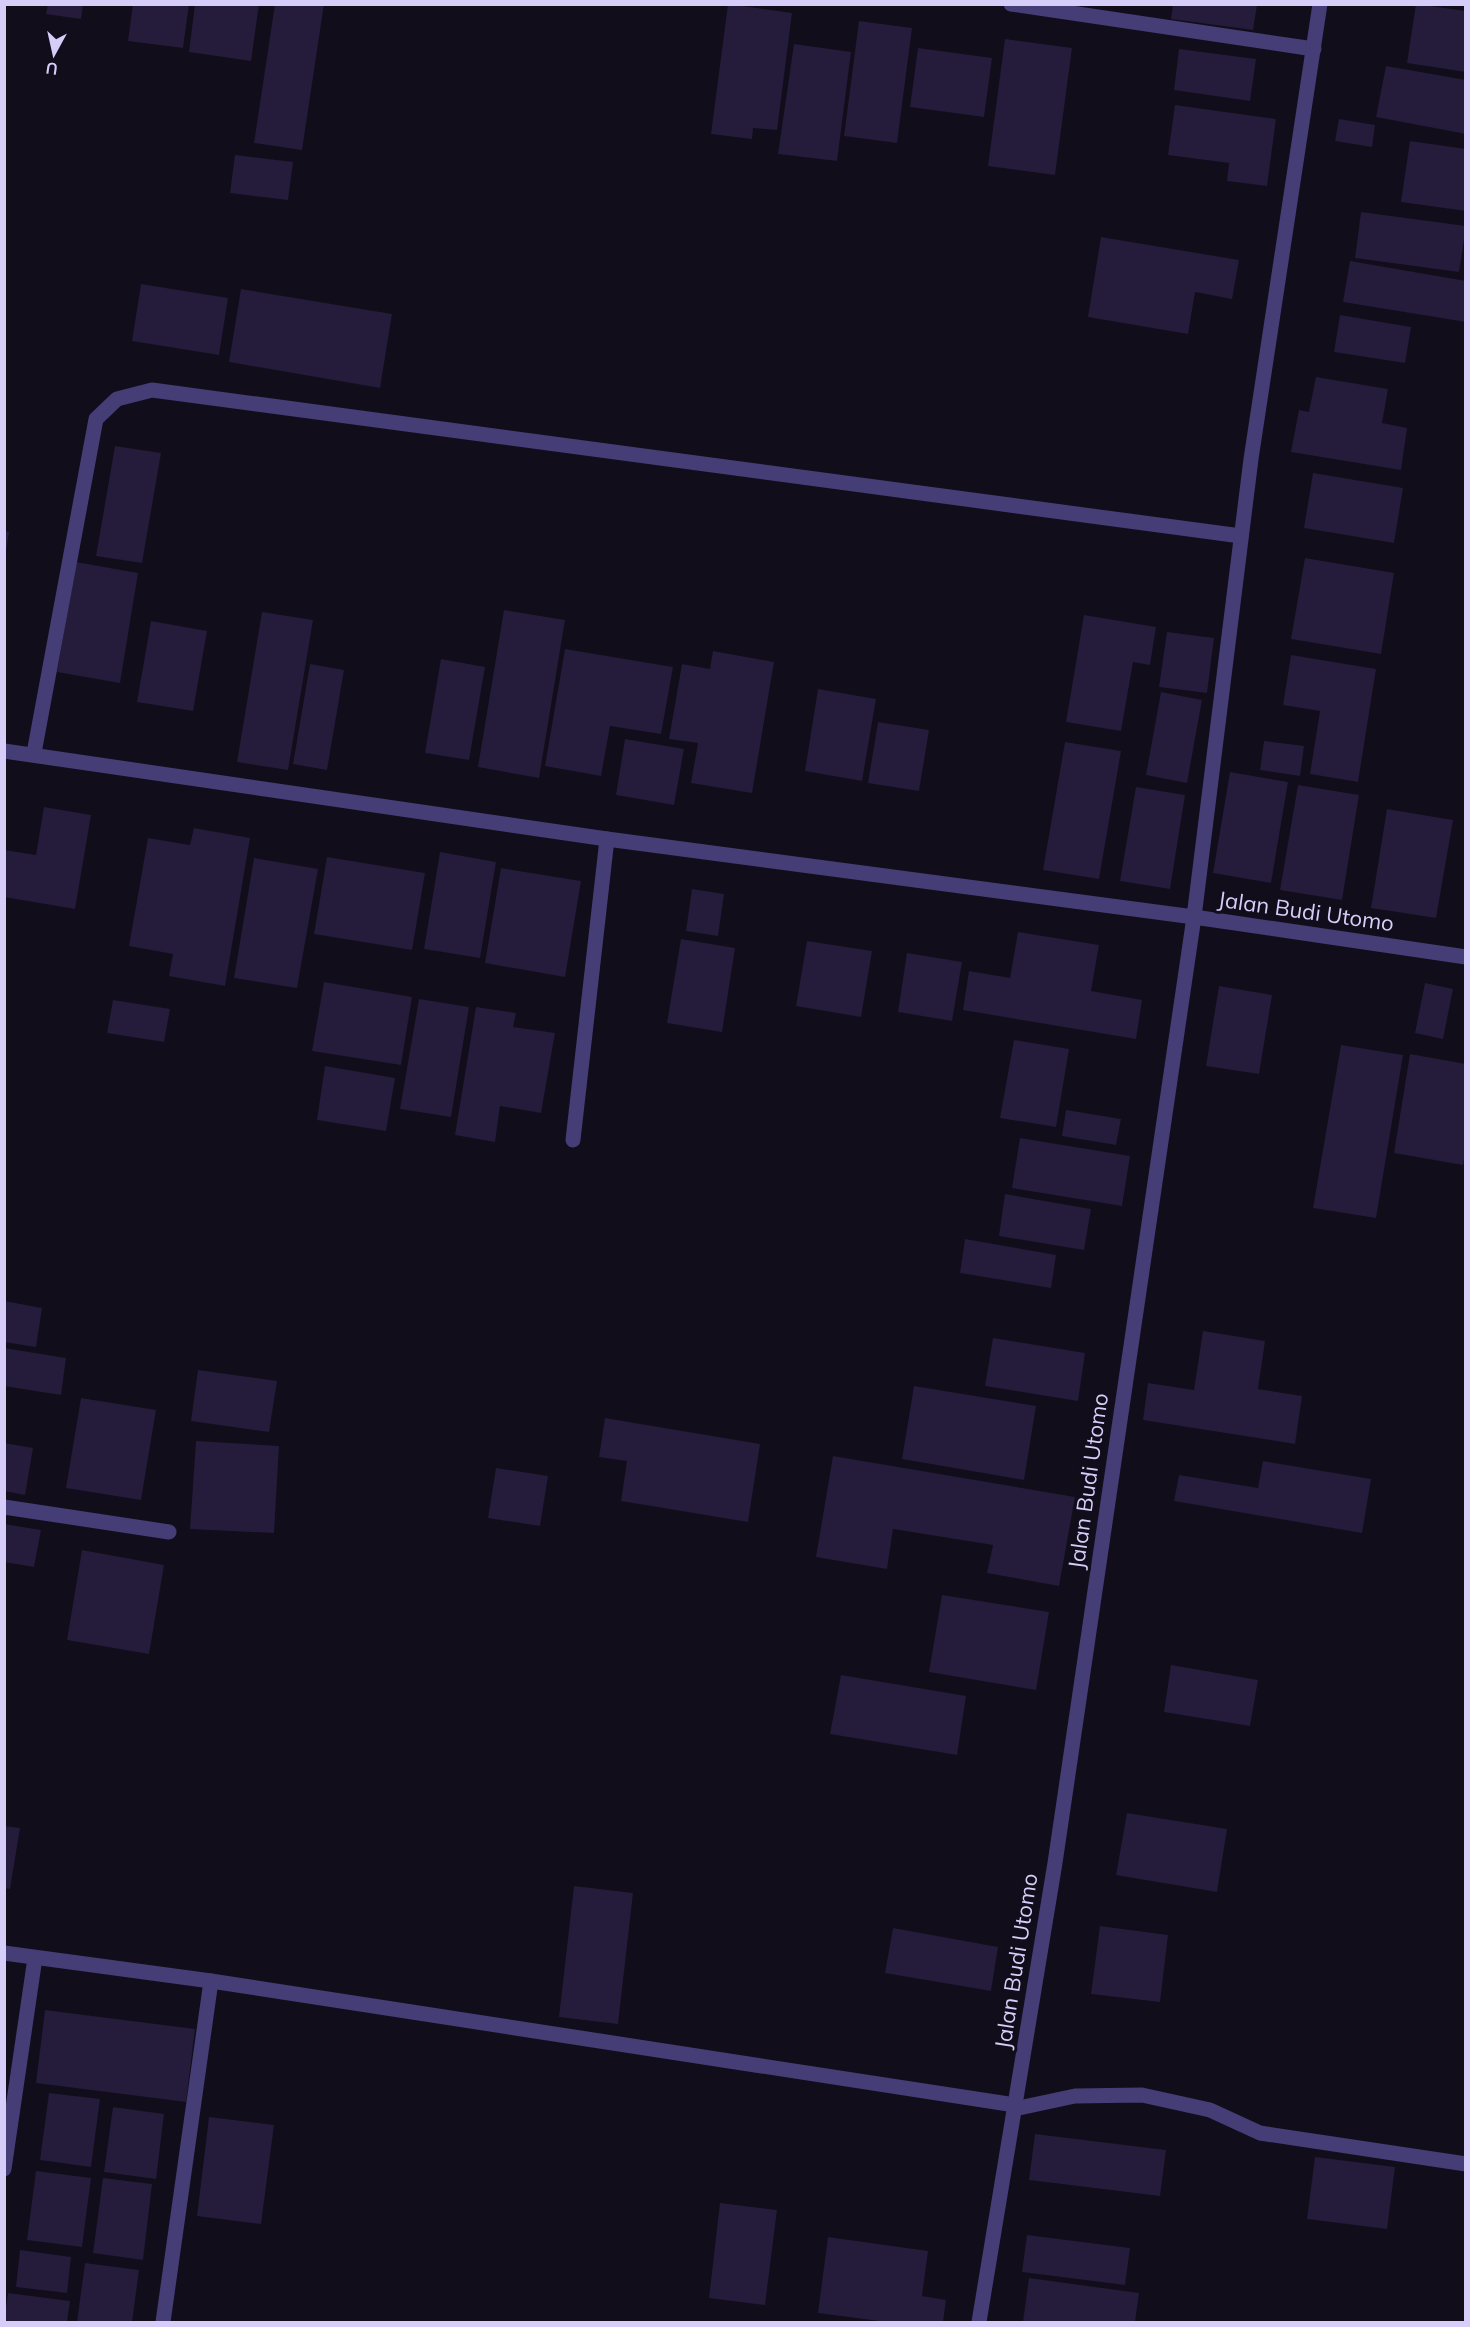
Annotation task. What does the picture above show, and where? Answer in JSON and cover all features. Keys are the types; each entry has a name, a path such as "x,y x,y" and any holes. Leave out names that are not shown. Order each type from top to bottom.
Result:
{"street":[{"path":"1011,4 1314,49"},
{"path":"4,751 34,753 607,838 1194,917 1251,459 1320,4"},
{"path":"34,753 96,419 117,399 152,390 1241,536"},
{"path":"573,1140 607,838"},
{"name":"Jalan Budi Utomo","path":"979,2322 1055,1863 1194,917 1466,957"},
{"path":"4,1507 169,1532"},
{"path":"4,1953 211,1981 1015,2107 1075,2096 1142,2095 1210,2110 1260,2133 1466,2164"},
{"path":"4,2169 35,1958"},
{"path":"163,2322 211,1981"}],"building":[{"path":"48,4 83,4 81,19 46,14"},
{"path":"133,4 189,4 183,48 128,41"},
{"path":"195,4 259,4 251,61 189,52"},
{"path":"275,4 324,4 302,150 254,143"},
{"path":"728,4 792,13 777,130 753,128 752,139 711,134"},
{"path":"1416,4 1466,11 1466,72 1407,63"},
{"path":"1173,5 1257,5 1253,30 1171,19"},
{"path":"859,21 912,28 897,143 844,136"},
{"path":"1005,39 1072,48 1055,175 988,166"},
{"path":"794,44 851,52 837,161 778,154"},
{"path":"918,48 992,58 984,117 910,107"},
{"path":"1179,49 1256,59 1250,101 1174,90"},
{"path":"1386,66 1466,80 1466,134 1376,117"},
{"path":"1175,105 1276,119 1267,186 1227,181 1229,163 1168,155"},
{"path":"1339,119 1375,125 1372,147 1335,141"},
{"path":"1410,141 1466,149 1466,211 1401,202"},
{"path":"235,155 293,162 288,200 230,193"},
{"path":"1361,212 1466,226 1459,272 1355,258"},
{"path":"1101,237 1239,260 1232,299 1195,292 1188,334 1088,317"},
{"path":"1350,261 1466,281 1466,322 1343,302"},
{"path":"141,284 228,298 219,355 132,341"},
{"path":"241,289 392,314 380,388 229,362"},
{"path":"1340,315 1411,327 1405,363 1334,352"},
{"path":"1316,377 1388,389 1382,423 1407,428 1401,470 1291,452 1299,410 1309,412"},
{"path":"115,446 161,453 142,563 96,556"},
{"path":"1313,473 1403,488 1394,543 1304,528"},
{"path":"4,531 9,532 6,552 4,552"},
{"path":"1305,558 1394,573 1381,654 1291,639"},
{"path":"76,562 138,573 120,683 57,672"},
{"path":"504,610 565,620 539,778 478,767"},
{"path":"262,612 313,620 288,770 237,762"},
{"path":"1084,615 1156,627 1150,665 1133,662 1121,731 1066,722"},
{"path":"151,621 207,631 193,711 137,702"},
{"path":"1167,632 1214,638 1207,693 1159,687"},
{"path":"565,649 673,667 661,734 610,726 601,776 545,766"},
{"path":"713,651 774,662 752,793 691,783 698,743 669,739 682,664 710,669"},
{"path":"1291,655 1376,669 1358,782 1310,774 1320,711 1283,705"},
{"path":"441,659 485,667 469,760 425,753"},
{"path":"310,664 344,670 327,770 293,764"},
{"path":"818,689 876,699 862,781 805,771"},
{"path":"1161,692 1202,700 1187,783 1146,775"},
{"path":"878,722 929,730 919,791 868,783"},
{"path":"625,739 684,749 674,805 616,795"},
{"path":"1264,741 1304,746 1300,776 1260,770"},
{"path":"1065,742 1121,751 1099,879 1043,870"},
{"path":"1230,772 1288,782 1271,883 1213,873"},
{"path":"1298,785 1359,795 1342,900 1280,890"},
{"path":"1136,787 1185,795 1170,889 1120,881"},
{"path":"44,807 91,815 75,909 4,897 4,850 36,855"},
{"path":"1387,809 1453,820 1436,918 1371,908"},
{"path":"194,828 250,838 225,986 169,976 173,954 129,946 148,838 190,845"},
{"path":"440,852 496,862 480,958 424,949"},
{"path":"327,857 425,873 412,950 314,934"},
{"path":"254,858 318,869 297,988 234,978"},
{"path":"501,868 581,881 565,977 485,963"},
{"path":"692,889 724,894 718,936 686,931"},
{"path":"1018,932 1099,945 1091,991 1142,1000 1136,1039 963,1010 969,971 1010,978"},
{"path":"681,939 735,948 722,1032 667,1023"},
{"path":"807,941 872,951 861,1017 796,1006"},
{"path":"907,953 962,962 952,1021 898,1012"},
{"path":"324,982 412,997 401,1065 312,1051"},
{"path":"1425,983 1453,989 1443,1039 1415,1033"},
{"path":"1219,986 1272,995 1259,1074 1206,1066"},
{"path":"419,999 469,1007 451,1117 400,1109"},
{"path":"113,1000 170,1009 164,1042 107,1033"},
{"path":"476,1007 516,1013 513,1027 555,1033 541,1113 500,1106 495,1142 455,1135"},
{"path":"1014,1040 1069,1049 1056,1127 1000,1118"},
{"path":"1341,1045 1403,1055 1376,1218 1313,1208"},
{"path":"1410,1054 1466,1064 1466,1147 1463,1165 1394,1153"},
{"path":"325,1066 395,1078 386,1131 317,1120"},
{"path":"1066,1110 1121,1119 1116,1145 1062,1136"},
{"path":"1020,1138 1130,1156 1122,1206 1012,1188"},
{"path":"1005,1194 1091,1209 1084,1250 999,1236"},
{"path":"965,1239 1056,1255 1051,1288 960,1273"},
{"path":"4,1301 42,1308 36,1347 4,1342"},
{"path":"1203,1331 1265,1341 1258,1389 1302,1396 1295,1444 1143,1420 1148,1383 1194,1390"},
{"path":"993,1338 1085,1353 1078,1401 985,1386"},
{"path":"4,1348 66,1358 61,1395 4,1386"},
{"path":"198,1370 277,1381 269,1432 191,1421"},
{"path":"914,1386 1036,1406 1024,1480 902,1459"},
{"path":"81,1398 156,1410 141,1500 66,1488"},
{"path":"605,1418 760,1444 748,1522 621,1501 627,1461 599,1457"},
{"path":"196,1441 279,1446 274,1533 190,1529"},
{"path":"4,1443 33,1448 25,1495 4,1491"},
{"path":"833,1456 1075,1497 1059,1586 987,1573 993,1545 893,1529 887,1569 816,1557"},
{"path":"1263,1461 1371,1479 1362,1533 1174,1501 1179,1475 1258,1488"},
{"path":"496,1468 548,1476 540,1526 488,1518"},
{"path":"4,1524 41,1530 34,1567 4,1562"},
{"path":"82,1550 164,1565 149,1654 67,1640"},
{"path":"942,1595 1049,1612 1036,1690 929,1672"},
{"path":"1171,1665 1258,1680 1250,1726 1164,1712"},
{"path":"841,1675 966,1696 957,1755 830,1734"},
{"path":"1127,1813 1227,1829 1217,1892 1116,1875"},
{"path":"4,1826 20,1828 10,1889 4,1888"},
{"path":"574,1886 633,1893 618,2024 559,2017"},
{"path":"1100,1926 1168,1935 1160,2002 1091,1994"},
{"path":"893,1928 998,1947 991,1991 885,1973"},
{"path":"45,2010 195,2029 186,2102 36,2083"},
{"path":"49,2093 100,2099 91,2167 40,2160"},
{"path":"113,2107 164,2114 156,2179 104,2172"},
{"path":"209,2117 274,2125 261,2224 197,2216"},
{"path":"1035,2134 1166,2150 1160,2196 1029,2180"},
{"path":"1315,2157 1395,2167 1387,2229 1307,2219"},
{"path":"36,2171 91,2178 82,2247 27,2240"},
{"path":"103,2178 152,2184 143,2260 93,2253"},
{"path":"720,2203 777,2210 765,2305 709,2298"},
{"path":"1027,2235 1130,2248 1125,2285 1022,2272"},
{"path":"828,2237 928,2251 922,2296 946,2300 943,2322 887,2322 818,2313"},
{"path":"20,2250 71,2257 67,2293 16,2287"},
{"path":"85,2263 139,2270 132,2322 77,2322"},
{"path":"1029,2278 1139,2293 1135,2322 1023,2322"},
{"path":"8,2293 70,2301 67,2322 4,2322"}]}
